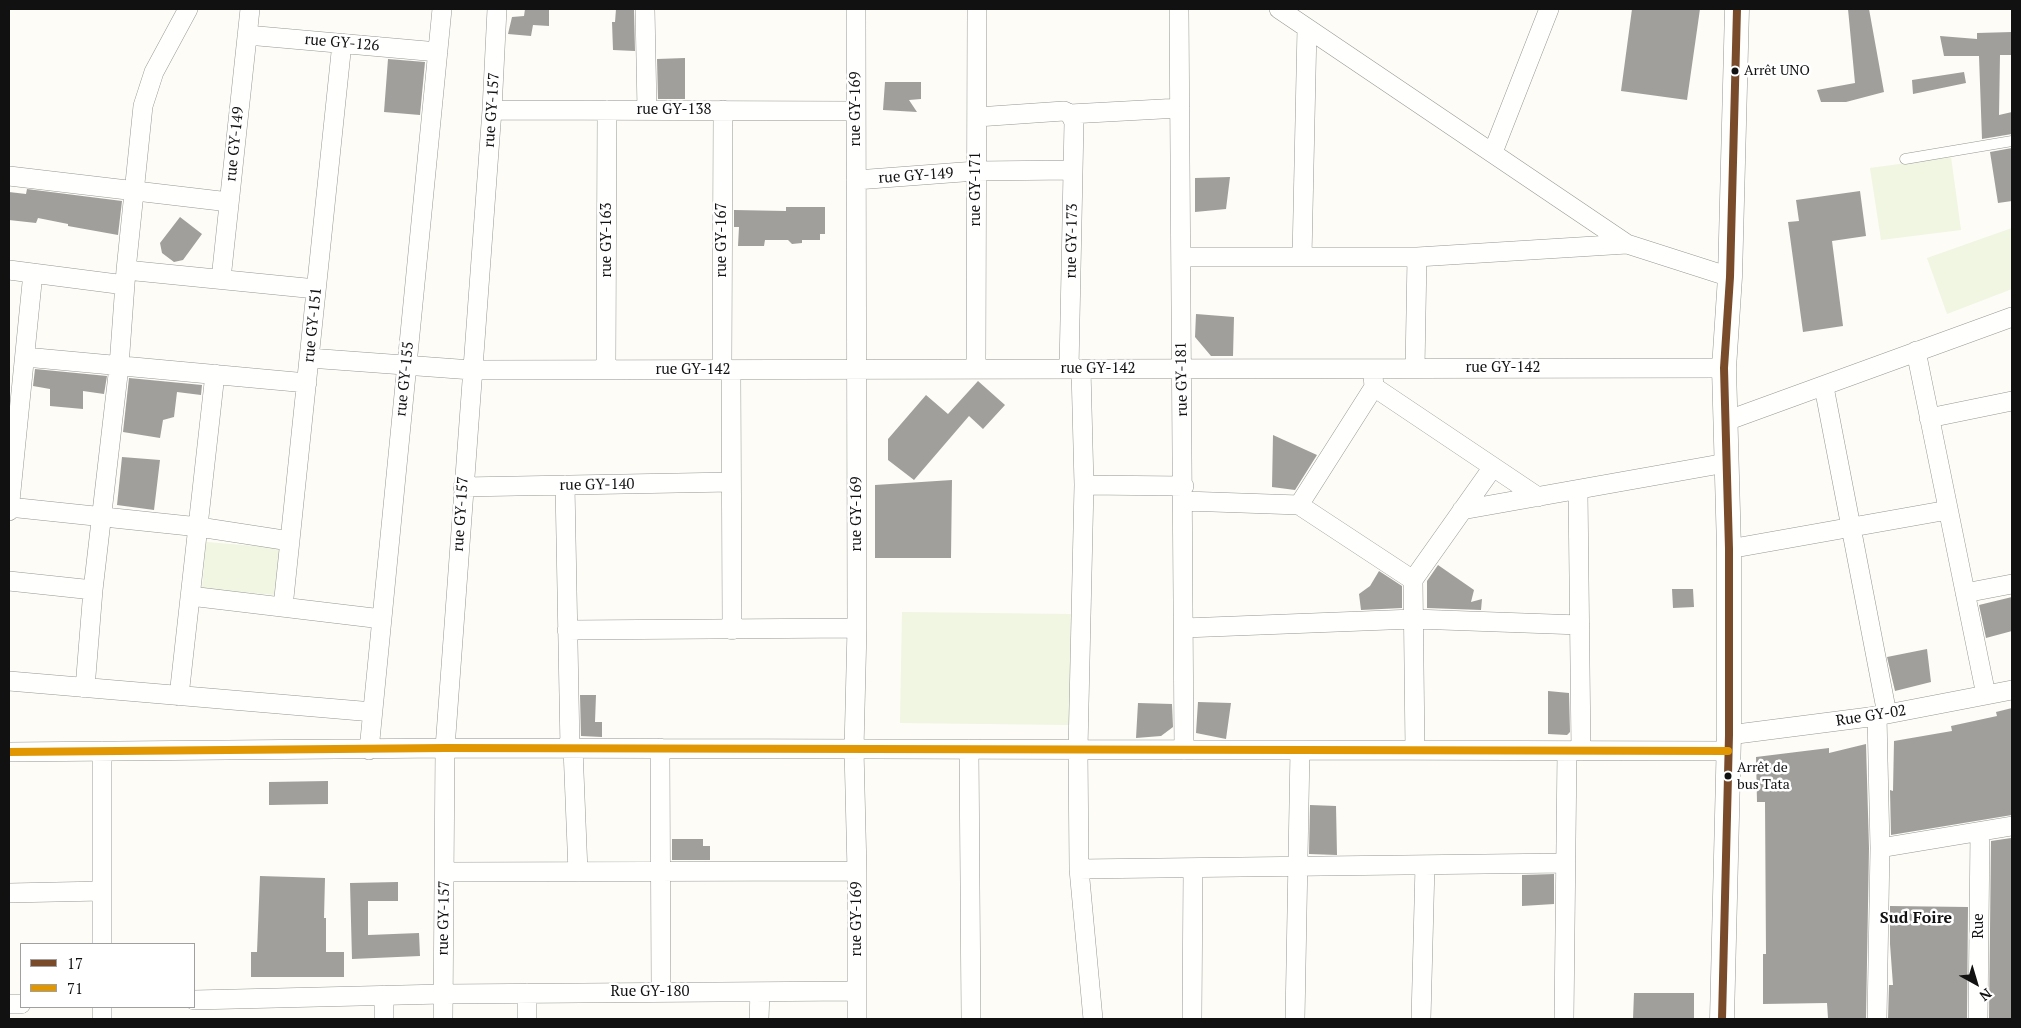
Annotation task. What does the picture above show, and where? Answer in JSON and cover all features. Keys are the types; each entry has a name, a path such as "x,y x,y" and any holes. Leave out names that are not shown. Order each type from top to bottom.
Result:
{"street":[{"path":"85,688 93,590 119,366 125,278 143,106 154,72 188,9"},
{"name":"rue GY-149","path":"221,279 250,9"},
{"name":"rue GY-155","path":"369,750 442,9"},
{"name":"rue GY-157","path":"443,1019 445,748 492,110 497,9"},
{"path":"645,9 648,110"},
{"name":"rue GY-169","path":"856,9 857,628 854,749 857,871 857,1019"},
{"name":"rue GY-171","path":"976,369 977,9"},
{"name":"rue GY-181","path":"1179,9 1184,494 1184,750"},
{"path":"1280,9 1628,244 1730,278"},
{"path":"1493,152 1549,9"},
{"path":"1722,1019 1729,743 1729,549 1724,368 1730,278 1737,9"},
{"path":"1302,257 1306,28"},
{"name":"rue GY-126","path":"247,35 438,52"},
{"name":"rue GY-151","path":"283,607 342,43"},
{"path":"977,117 1064,111 1070,114 1180,108"},
{"name":"rue GY-138","path":"492,110 856,110"},
{"name":"rue GY-163","path":"606,370 607,110"},
{"name":"rue GY-167","path":"722,110 731,482 732,630"},
{"name":"rue GY-173","path":"1070,114 1074,122 1075,369 1084,485 1078,749 1079,869 1093,1019"},
{"name":"rue GY-149","path":"856,180 976,171 1073,170"},
{"path":"9,176 229,202"},
{"path":"1181,257 1417,257 1628,244"},
{"path":"1415,368 1417,257"},
{"path":"9,270 125,278 221,279 316,289"},
{"path":"9,511 10,486 33,273"},
{"path":"1726,421 1824,387 1916,351 2012,317"},
{"path":"1916,351 1986,695"},
{"path":"25,357 307,382"},
{"name":"rue GY-142","path":"309,358 472,370 1182,369 1374,378 1415,368 1724,368"},
{"path":"179,696 215,374"},
{"path":"1299,505 1374,378 1493,467 1538,497"},
{"path":"1824,387 1851,527 1882,715 1877,1019"},
{"path":"1929,418 2012,401"},
{"path":"1462,510 1578,491 1726,463"},
{"path":"1415,750 1413,580 1493,467"},
{"name":"rue GY-140","path":"463,487 731,482"},
{"path":"565,485 567,630 578,872"},
{"path":"1084,485 1299,505 1413,580"},
{"path":"1564,1019 1566,863 1580,625 1578,491"},
{"path":"9,507 198,527 290,541"},
{"path":"1729,549 1948,510"},
{"path":"9,581 93,590"},
{"path":"1965,593 2012,584"},
{"path":"190,596 382,619"},
{"path":"1184,628 1414,619 1580,625"},
{"path":"567,630 857,628"},
{"path":"9,681 373,712"},
{"name":"Rue GY-02","path":"9,752 445,748 1574,751 1729,743 2012,690"},
{"path":"660,748 661,992"},
{"path":"969,749 971,1019"},
{"path":"1295,1019 1296,866 1300,750"},
{"path":"102,751 102,943"},
{"path":"1880,848 2012,826"},
{"name":"Rue","path":"1978,1019 1980,832"},
{"path":"1079,869 1566,863"},
{"path":"1421,1019 1425,865"},
{"path":"1192,1019 1193,868"},
{"path":"444,872 857,871"},
{"path":"9,893 102,891"},
{"name":"Rue GY-180","path":"195,1000 443,994 857,990"},
{"path":"759,1019 760,992"},
{"path":"527,993 527,1019"},
{"path":"384,995 384,1019"}],"lane":[{"path":"1905,159 2012,141"}],"green space":[{"path":"1951,157 1961,230 1881,240 1870,168"},
{"path":"2012,228 2012,289 1947,314 1927,258"},
{"path":"206,542 280,548 276,595 202,589"},
{"path":"902,612 1071,614 1069,725 900,723"}],"building":[{"path":"525,9 549,9 549,26 533,25 531,36 508,34 512,17 524,16"},
{"path":"616,9 634,9 635,51 613,50 612,22 615,22"},
{"path":"1632,9 1700,9 1687,100 1621,91"},
{"path":"1848,9 1869,9 1884,92 1846,102 1821,102 1817,90 1855,83"},
{"path":"2012,32 2012,55 2000,55 1999,115 2012,112 2012,134 1982,139 1979,56 1944,56 1940,36 1977,39 1977,33"},
{"path":"685,58 685,99 658,99 657,59"},
{"path":"388,59 425,62 420,115 384,112"},
{"path":"1964,72 1966,83 1913,94 1912,80"},
{"path":"885,82 921,82 921,99 909,100 917,112 883,110"},
{"path":"2012,148 2012,201 1998,203 1990,152"},
{"path":"1230,177 1226,209 1195,212 1195,178"},
{"path":"27,189 122,201 118,235 68,226 68,224 38,218 36,223 9,220 9,192 26,194"},
{"path":"1860,191 1866,236 1832,241 1843,326 1803,332 1788,222 1799,221 1796,200"},
{"path":"786,207 825,207 825,234 820,234 820,240 802,240 802,243 792,244 788,240 765,240 764,246 738,246 739,227 734,227 734,210 786,211"},
{"path":"180,217 202,234 183,260 174,262 162,253 160,243"},
{"path":"1196,314 1234,317 1233,356 1211,356 1195,337"},
{"path":"35,369 107,376 104,394 83,391 83,409 50,406 50,389 33,386"},
{"path":"129,378 202,385 201,395 177,392 174,417 163,420 160,438 123,432"},
{"path":"978,381 1005,405 983,429 969,416 914,480 888,460 888,439 926,395 948,414"},
{"path":"1273,435 1317,455 1295,490 1272,487"},
{"path":"122,457 160,460 154,510 117,505"},
{"path":"952,480 951,558 875,558 875,485"},
{"path":"1438,565 1474,590 1471,602 1482,599 1481,610 1427,608 1427,581"},
{"path":"1379,571 1402,586 1402,608 1361,610 1359,594 1370,586"},
{"path":"1672,589 1693,589 1694,607 1673,608"},
{"path":"2012,597 2012,631 1986,638 1979,605"},
{"path":"1927,649 1931,682 1895,691 1887,657"},
{"path":"1548,691 1569,693 1570,732 1567,735 1548,734"},
{"path":"580,695 596,695 595,722 602,722 602,737 581,736"},
{"path":"1198,702 1231,703 1226,739 1196,733"},
{"path":"1138,703 1172,704 1173,727 1161,736 1136,738"},
{"path":"2012,708 2012,815 1891,835 1890,790 1893,791 1894,741 1952,731 1951,726 1997,716 1996,712"},
{"path":"1866,744 1869,848 1866,1019 1828,1018 1827,1003 1763,1004 1763,954 1766,954 1765,802 1757,802 1756,757 1829,748 1829,753"},
{"path":"328,781 328,804 269,805 269,782"},
{"path":"1310,805 1336,806 1337,855 1309,854"},
{"path":"2011,838 2012,1019 1989,1019 1991,841"},
{"path":"672,839 703,839 703,846 710,846 710,860 672,860"},
{"path":"1554,874 1554,904 1522,906 1522,875"},
{"path":"260,876 325,878 324,918 326,918 326,952 344,952 344,977 251,977 251,952 257,952"},
{"path":"398,882 398,901 368,901 368,935 419,933 420,956 352,959 350,883"},
{"path":"1890,906 1968,907 1967,1019 1888,1019 1889,985 1893,985"},
{"path":"1634,993 1694,993 1694,1019 1633,1019"}],"transit line":[{"name":"17","path":"1722,1019 1729,735 1729,549 1724,368 1730,277 1737,9"},
{"name":"71","path":"9,752 445,748 1728,751"}],"place":[{"name":"Arrêt UNO","path":"1735,71"},
{"name":"Arrêt de bus Tata","path":"1728,776"}],"district":[{"name":"Sud Foire","path":"1916,918"}]}
